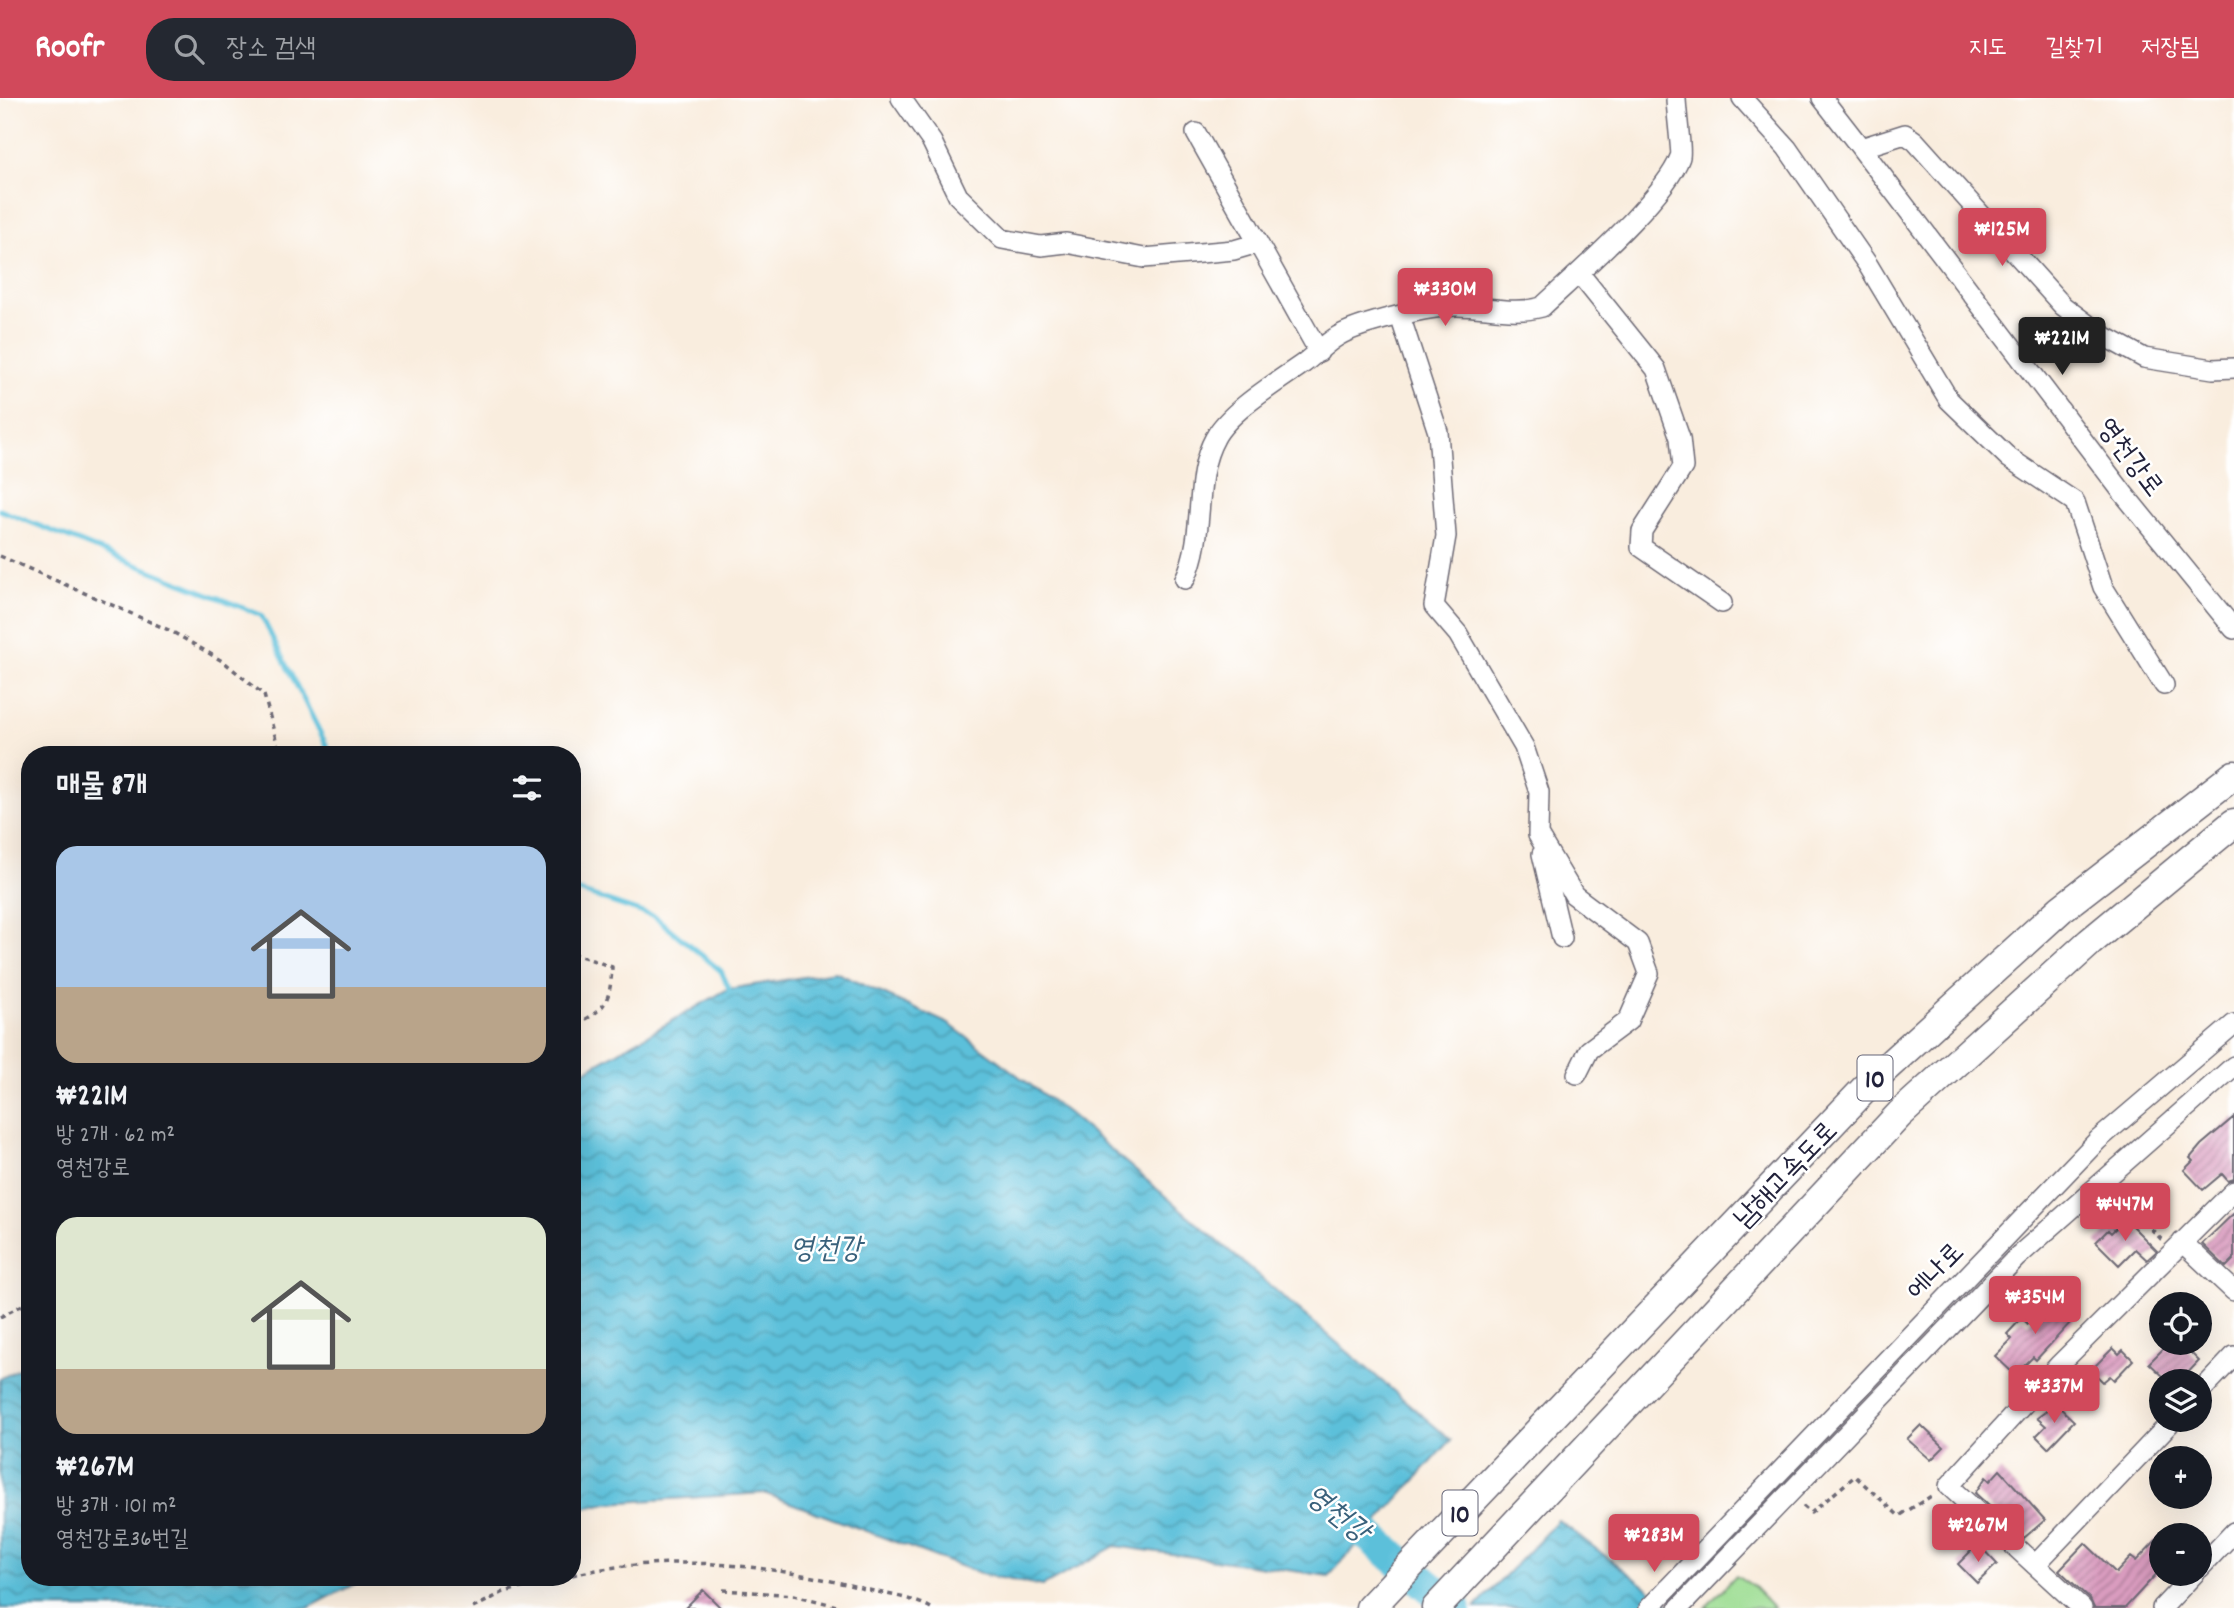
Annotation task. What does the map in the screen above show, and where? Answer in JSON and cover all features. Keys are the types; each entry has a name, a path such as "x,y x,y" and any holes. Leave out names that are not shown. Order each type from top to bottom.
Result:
{"highway":[{"name":"남해고속도로","path":"1370,1608 1878,1075 2060,909 2234,775"},
{"name":"남해고속도로","path":"1436,1608 1900,1114 2090,942 2234,823"}],"street":[{"path":"901,98 932,142 958,195 1002,239 1041,246 1066,243 1144,258 1234,250 1258,243"},
{"path":"1185,579 1200,535 1203,476 1216,436 1251,401 1339,335 1400,316 1456,306 1530,310 1542,307 1667,183 1682,154 1676,128 1676,98"},
{"path":"1742,98 1787,148 1868,265 1949,400 2008,458 2075,502 2103,587 2164,685"},
{"name":"영천강로","path":"1822,98 2123,493 2234,629"},
{"path":"1196,133 1319,352"},
{"path":"1861,148 1905,134 1915,141 2063,306 2102,335 2144,358 2213,369 2234,368"},
{"path":"1578,273 1656,369 1680,438 1683,467 1642,531 1641,547 1722,603"},
{"path":"1400,316 1438,432 1446,536 1434,606 1458,634 1524,747 1539,792 1538,835 1562,938"},
{"path":"1538,835 1574,895 1638,943 1649,973 1628,1021 1589,1050 1577,1074"},
{"name":"에나로","path":"1649,1608 2098,1140 2234,1024"},
{"name":"에나로","path":"1679,1608 2017,1256 2234,1066"},
{"path":"2082,1608 1949,1486 2060,1364 2234,1191"},
{"path":"2178,1247 2234,1292"},
{"path":"2212,1379 2234,1356"},
{"path":"2035,1565 2162,1432"},
{"path":"2212,1555 2234,1532"},
{"path":"2162,1608 2183,1586"}],"path":[{"path":"0,556 171,631 224,662 264,695 278,746"},
{"path":"581,956 612,967 611,995 597,1014 581,1022"},
{"path":"2110,1186 2178,1247"},
{"path":"0,1317 21,1306"},
{"path":"1799,1502 1811,1513 1855,1476 1899,1516 1949,1486"},
{"path":"581,1574 606,1567 727,1563 831,1580 931,1608"},
{"path":"473,1608 504,1592 529,1586"},
{"path":"723,1590 794,1595 845,1608"}],"green space":[{"path":"1736,1575 1753,1586 1774,1608 1705,1608"}],"water":[{"name":"영천강","path":"835,972 949,1024 1068,1113 1451,1440 1329,1576 1115,1546 1043,1586 984,1575 764,1493 607,1503 581,1509 581,1073 728,989"},
{"path":"21,1368 21,1586 351,1586 308,1608 0,1608 0,1379"},
{"path":"1558,1520 1674,1608 1475,1608"}],"building":[{"path":"2234,1117 2234,1179 2228,1181 2222,1174 2203,1190 2184,1170 2193,1161 2190,1158 2201,1145"},
{"path":"2234,1213 2234,1259 2226,1267 2202,1244"},
{"path":"2125,1219 2157,1251 2147,1260 2135,1249 2119,1265 2096,1242 2108,1230 2111,1233"},
{"path":"2057,1297 2075,1315 2036,1360 2033,1357 2015,1375 1995,1356 2012,1339 2007,1334 2022,1318 2028,1324"},
{"path":"2113,1348 2119,1354 2123,1350 2133,1360 2114,1380 2110,1376 2103,1382 2091,1370"},
{"path":"2157,1355 2193,1355 2199,1361 2191,1369 2155,1369 2149,1363"},
{"path":"2056,1404 2074,1421 2048,1448 2036,1436 2046,1426 2037,1418"},
{"path":"1921,1425 1944,1447 1931,1460 1907,1439"},
{"path":"2000,1470 2045,1520 2024,1538 1975,1493 1986,1477 1990,1481"},
{"path":"2085,1543 2116,1573 2131,1557 2136,1561 2149,1547 2149,1582 2125,1608 2094,1608 2090,1599 2059,1570"},
{"path":"1978,1544 1997,1564 1977,1583 1958,1564"},
{"path":"703,1590 721,1608 685,1608"}],"waterway":[{"path":"0,510 261,615 327,746"},
{"path":"581,892 655,917 721,971 731,993"},
{"name":"영천강","path":"1331,1504 1455,1608"}]}
